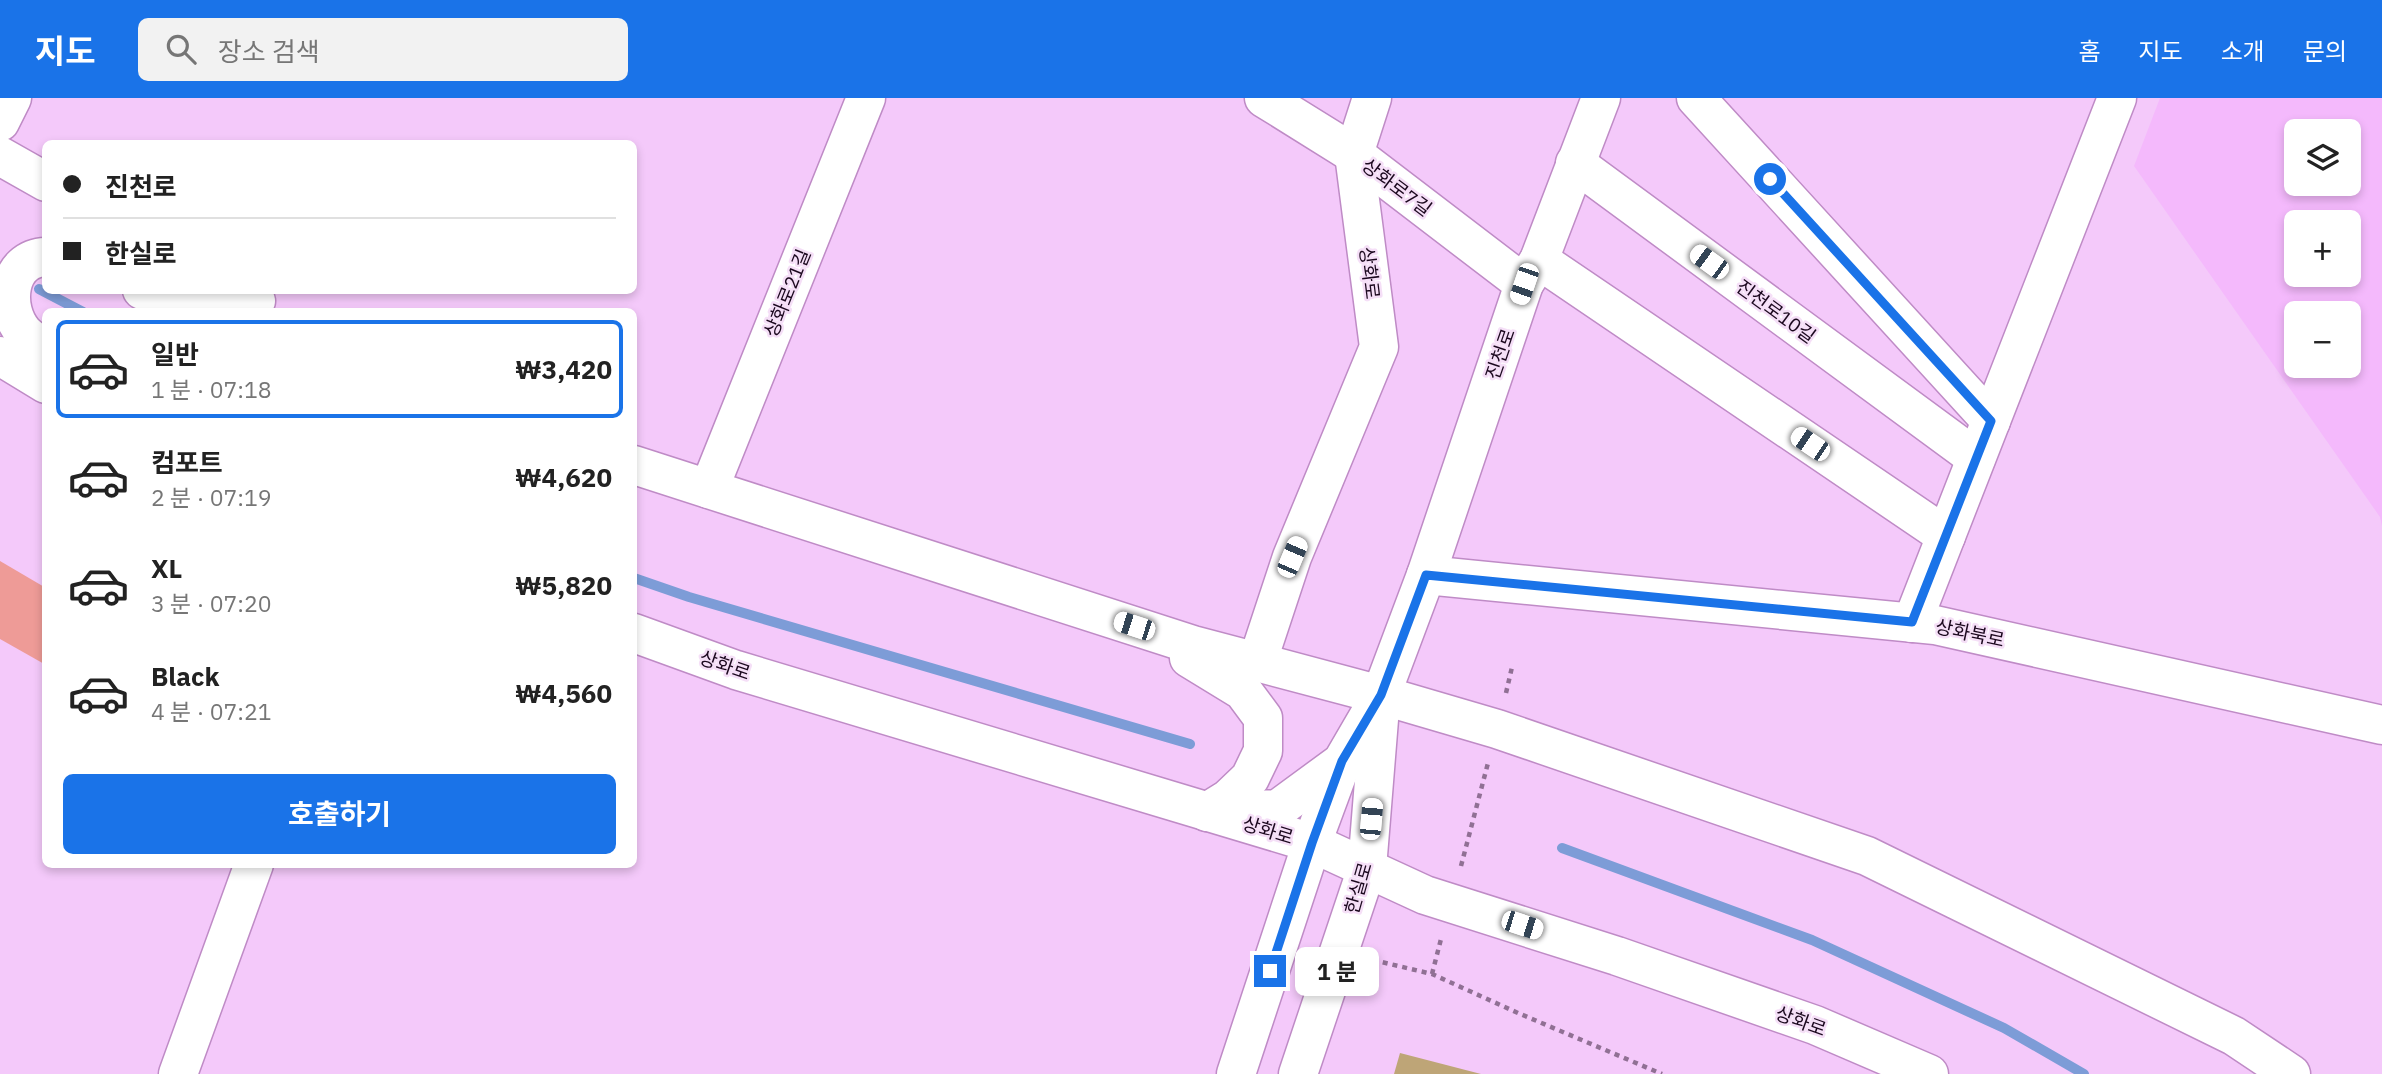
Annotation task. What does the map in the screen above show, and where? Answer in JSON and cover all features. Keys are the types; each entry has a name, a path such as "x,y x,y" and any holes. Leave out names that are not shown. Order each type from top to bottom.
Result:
{"main road":[{"path":"0,122 12,98"},
{"name":"상화로21길","path":"709,489 866,98"},
{"name":"상화로7길","path":"1264,98 1354,154 1531,272"},
{"path":"1354,154 1373,98"},
{"name":"진천로","path":"1381,695 1426,575 1531,272 1601,98"},
{"path":"1696,98 1991,421"},
{"path":"1912,622 2117,98"},
{"name":"상화로","path":"1256,663 1292,557 1379,347 1354,154"},
{"path":"0,156 42,180"},
{"name":"진천로10길","path":"1575,163 1976,458"},
{"path":"42,257 34,257 18,269 11,286 10,307 23,332 42,347"},
{"path":"1531,272 1946,536"},
{"path":"154,294 194,308"},
{"path":"205,308 258,301"},
{"path":"0,356 42,382"},
{"path":"637,465 1134,626 1256,663 1381,695 1497,729 1867,856 2234,1036 2291,1074"},
{"name":"상화북로","path":"1426,575 1935,625 2382,725"},
{"path":"1134,626 1161,645 1198,662 1243,691 1264,718 1263,751 1250,778 1228,799 1207,812"},
{"name":"상화로","path":"637,634 736,670 1312,843 1425,895 1616,956 1815,1025 1929,1074"},
{"path":"1236,1074 1312,843 1342,761 1381,695"},
{"name":"한실로","path":"1298,1074 1367,868 1381,695"},
{"path":"1207,812 1278,809 1342,761"},
{"path":"178,1074 253,868"}],"path":[{"path":"1432,974 1512,667"},
{"path":"1338,952 1432,974 1662,1074"}],"shaded area":[{"path":"2160,98 2382,98 2382,526 2380,517 2134,166"},
{"path":"1400,1053 1481,1074 1394,1074"}],"building":[{"path":"0,561 42,586 42,663 0,639"}],"waterway":[{"path":"49,294 75,308"},
{"path":"637,579 689,597 1190,744"},
{"path":"1562,848 1812,940 2004,1028 2084,1074"}],"route":[{"path":"1270,971 1342,761 1381,695 1426,575 1912,622 1991,421 1770,179"}]}
